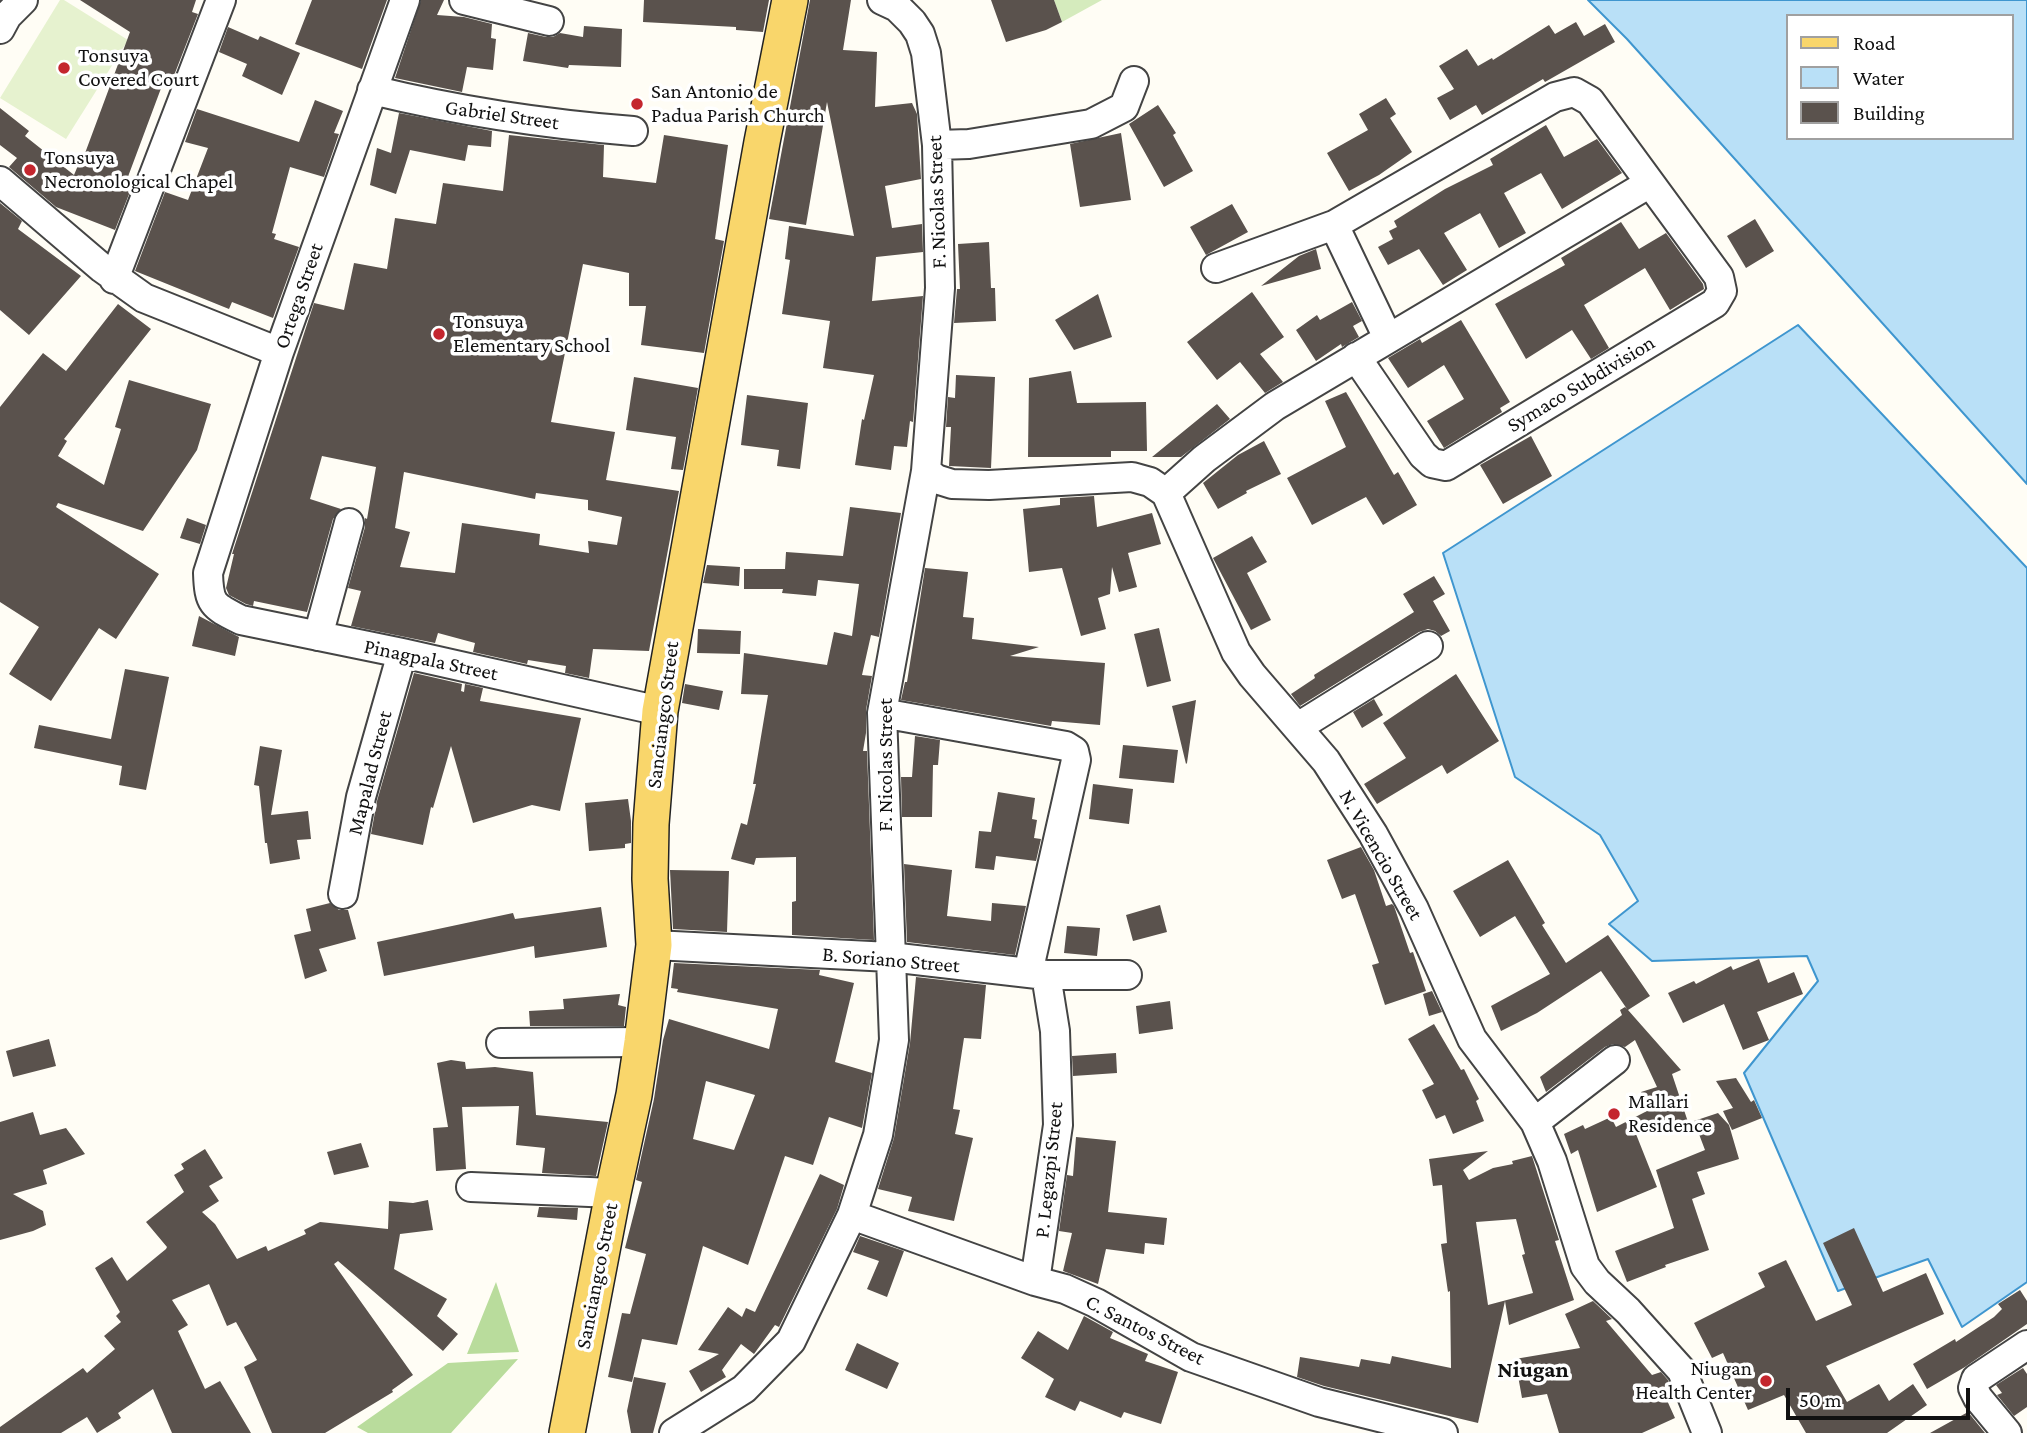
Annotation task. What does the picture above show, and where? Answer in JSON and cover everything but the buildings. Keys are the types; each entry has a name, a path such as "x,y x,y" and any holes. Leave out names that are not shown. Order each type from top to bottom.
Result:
{"main road":[{"name":"Sanciangco Street","path":"567,1433 613,1193 635,1096 642,1042 654,945 650,824 660,711 790,0"}],"street":[{"path":"114,279 221,0"},
{"name":"Ortega Street","path":"209,596 208,573 279,352 405,0"},
{"path":"464,0 549,21"},
{"name":"F. Nicolas Street","path":"674,1433 744,1389 791,1341 852,1215 878,1135 894,1040 882,713 926,471 940,288 937,145 926,53 920,34 912,22 897,7 882,0"},
{"path":"937,145 968,144 1091,124 1124,107 1134,80"},
{"name":"Gabriel Street","path":"372,90 441,107 479,113 633,131"},
{"name":"Symaco Subdivision","path":"1216,268 1334,225 1555,97 1574,92 1590,101 1719,277 1723,291 1715,303 1446,466 1432,463 1423,455 1356,357"},
{"path":"0,181 114,279 144,298 279,352"},
{"path":"926,471 936,479 952,484 977,485 1132,477 1159,486 1166,492 1204,459 1275,406 1650,183"},
{"path":"1334,225 1388,338"},
{"name":"N. Vicencio Street","path":"1166,492 1236,652 1252,675 1326,761 1373,834 1414,909 1472,1040 1535,1122 1552,1161 1585,1266 1682,1371 1705,1432"},
{"path":"318,636 348,523"},
{"name":"Pinagpala Street","path":"209,596 220,610 242,620 660,711"},
{"path":"1298,727 1428,646"},
{"name":"Mapalad Street","path":"343,894 361,797 402,653"},
{"path":"882,713 1066,746 1075,753 1076,760 1037,974"},
{"name":"B. Soriano Street","path":"654,945 890,957 1037,974 1127,975"},
{"name":"P. Legazpi Street","path":"1035,1281 1058,1125 1055,1031 1037,974"},
{"path":"501,1043 642,1042"},
{"path":"1535,1122 1615,1060"},
{"path":"471,1187 613,1193"},
{"name":"C. Santos Street","path":"852,1215 1035,1281 1065,1289 1096,1303 1191,1357 1319,1402 1443,1433"},
{"path":"2007,1433 1973,1388 1976,1379 2027,1345"}],"green space":[{"name":"Tonsuya Covered Court","path":"60,0 128,40 66,139 0,98"},
{"path":"1054,0 1102,0 1062,22"},
{"path":"496,1282 519,1352 467,1354"},
{"path":"518,1359 451,1433 368,1433 357,1427 448,1363"}],"water":[{"path":"1588,0 2027,0 2027,484 1627,39"},
{"path":"1798,325 2027,568 2027,1282 1962,1327 1928,1259 1838,1291 1744,1073 1818,981 1807,956 1652,961 1609,924 1638,901 1600,835 1515,777 1443,553"}],"place":[{"name":"Tonsuya Covered Court","path":"64,68"},
{"name":"San Antonio de Padua Parish Church","path":"637,104"},
{"name":"Tonsuya Necronological Chapel","path":"30,170"},
{"name":"Tonsuya Elementary School","path":"439,334"},
{"name":"Mallari Residence","path":"1614,1114"},
{"name":"Niugan Health Center","path":"1766,1381"}],"district":[{"name":"Niugan","path":"1533,1370"}]}
